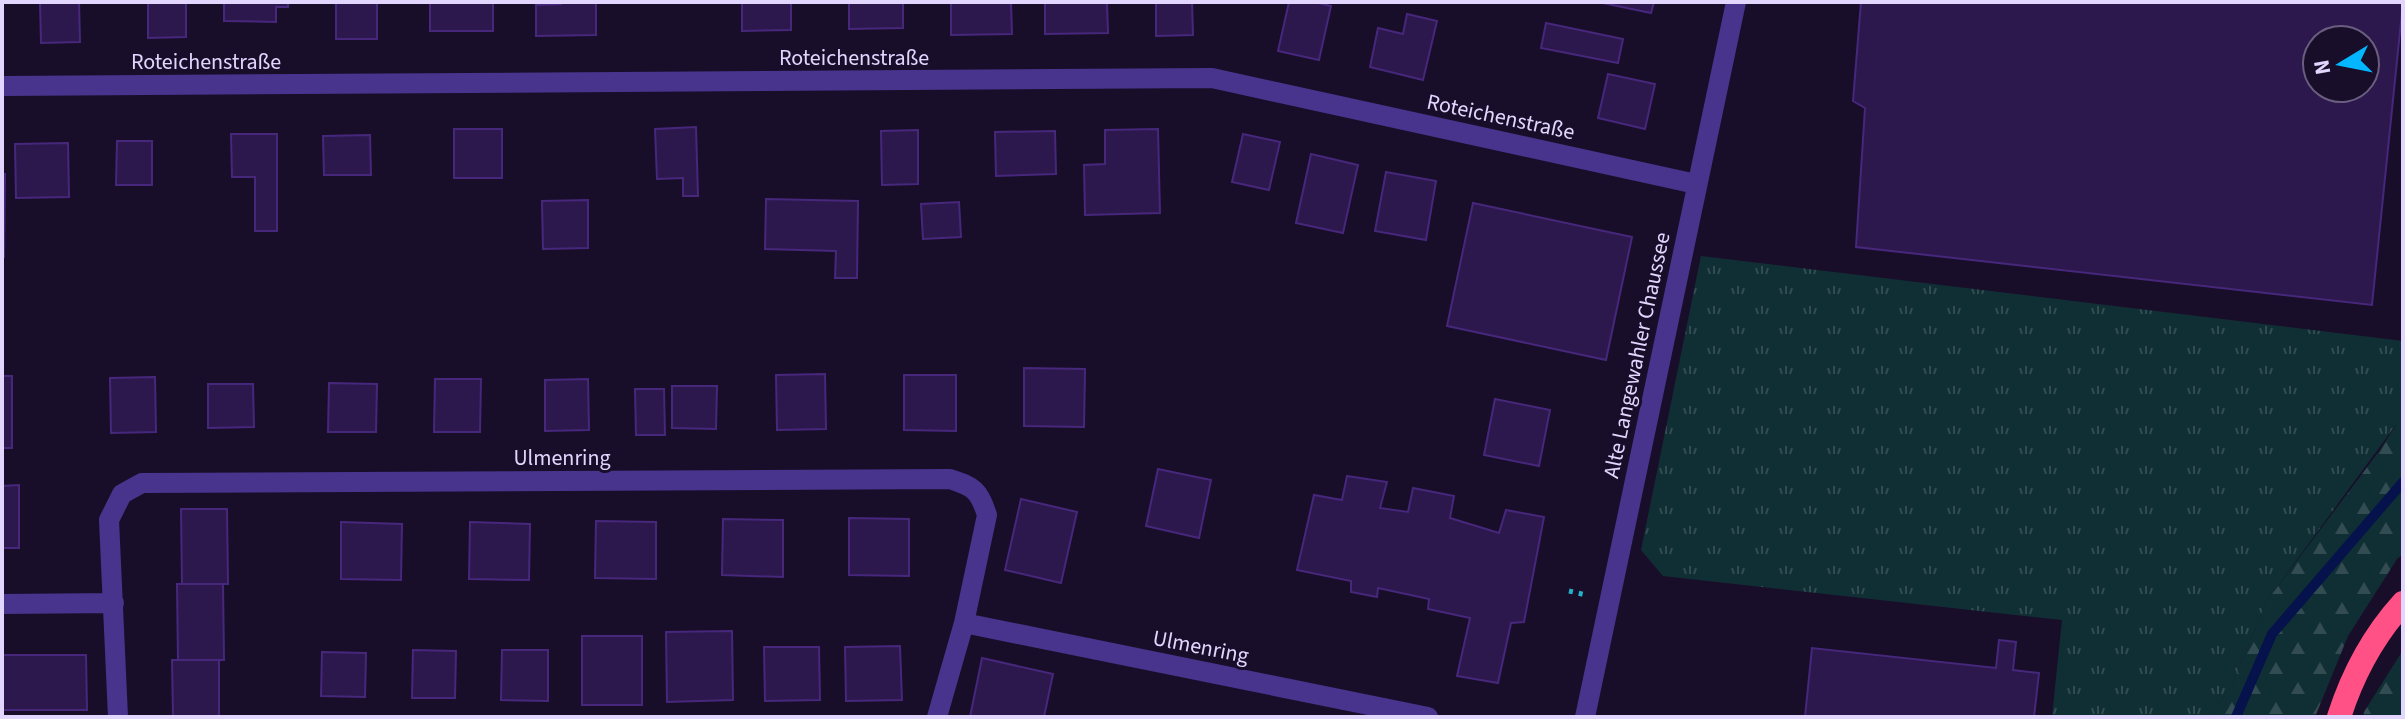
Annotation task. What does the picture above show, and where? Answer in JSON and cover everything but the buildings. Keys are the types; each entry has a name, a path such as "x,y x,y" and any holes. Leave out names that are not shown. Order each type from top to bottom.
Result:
{"highway":[{"path":"2339,717 2348,688 2385,623 2403,603"}],"street":[{"name":"Alte Langewahler Chaussee","path":"1585,717 1736,2"},
{"name":"Roteichenstraße","path":"2,86 1212,78 1696,184"},
{"name":"Ulmenring","path":"118,717 109,520 122,494 142,483 950,479 972,486 982,499 987,515 964,623 937,717"},
{"path":"2,604 114,603"},
{"name":"Ulmenring","path":"964,623 1428,717"}],"green space":[{"path":"1701,256 2403,341 2403,415 2266,602 2233,683 2209,717 2052,717 2062,620 1663,576 1641,550"},
{"path":"2403,414 2403,554 2348,636 2315,717 2209,717 2233,683 2266,602 2380,450"},
{"path":"2403,650 2403,717 2363,717 2364,712"}],"waterway":[{"path":"2236,717 2272,634 2403,482"}]}
